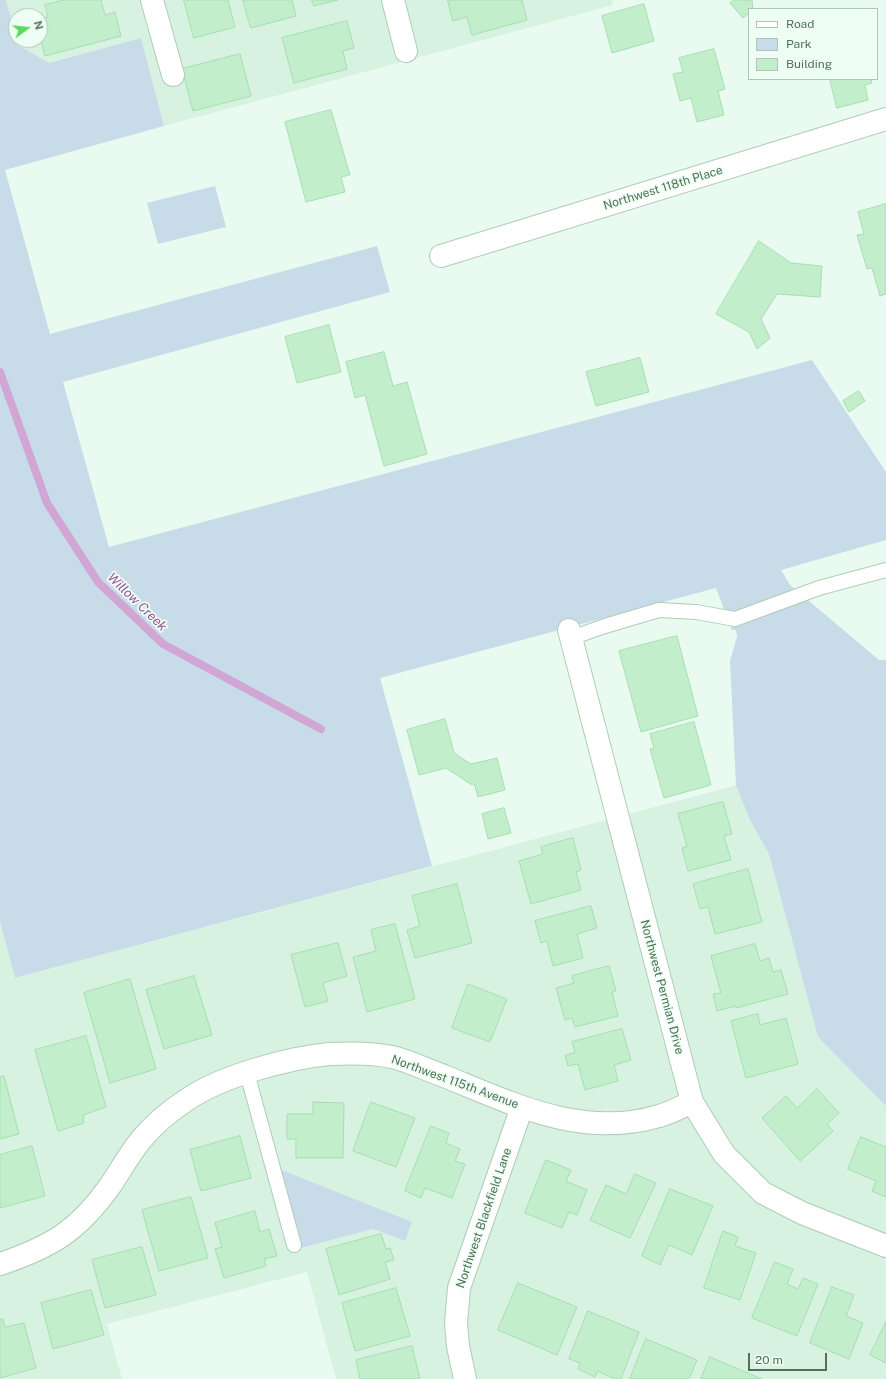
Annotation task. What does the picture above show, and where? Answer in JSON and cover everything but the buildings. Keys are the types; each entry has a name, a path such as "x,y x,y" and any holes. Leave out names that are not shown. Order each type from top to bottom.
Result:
{"street":[{"path":"152,0 173,75"},
{"path":"393,0 406,51"},
{"name":"Northwest 118th Place","path":"441,256 886,120"},
{"name":"Northwest Permian Drive","path":"570,634 692,1102 724,1154 763,1192 802,1213 886,1246"},
{"name":"Northwest 115th Avenue","path":"0,1264 20,1258 60,1238 78,1224 95,1206 141,1140 165,1117 188,1099 205,1089 247,1073 305,1058 331,1054 363,1054 392,1057 522,1107 564,1119 591,1123 614,1123 642,1120 661,1116 692,1102"},
{"name":"Northwest Blackfield Lane","path":"465,1379 458,1346 456,1324 459,1288 522,1107"}],"lane":[{"path":"570,634 605,626 659,610 696,612 735,619 820,588 886,570"},
{"path":"247,1073 294,1245"}],"shaded area":[{"path":"6,0 612,0 613,5 164,126 141,38 49,63 23,48 48,48 48,8 8,8"},
{"path":"737,785 750,820 769,854 818,1037 886,1106 886,1379 336,1379 307,1272 107,1324 122,1379 0,1379 0,922 15,978","holes":["279,1169 404,1241 373,1229 301,1248"]}],"green space":[{"path":"0,0 6,0 8,8 8,48 23,48 49,63 141,38 164,126 5,170 50,334 377,246 390,292 63,382 109,547 812,360 886,472 886,540 781,570 790,585 879,660 886,660 886,1106 818,1037 769,854 750,820 736,785 730,661 737,637 736,630 732,630 716,588 380,678 432,866 15,978 0,922"},
{"path":"215,186 226,227 158,244 147,203"},
{"path":"279,1169 412,1222 405,1241 373,1229 301,1248"}],"waterway":[{"name":"Willow Creek","path":"0,372 47,503 98,582 163,644 321,729"}]}
